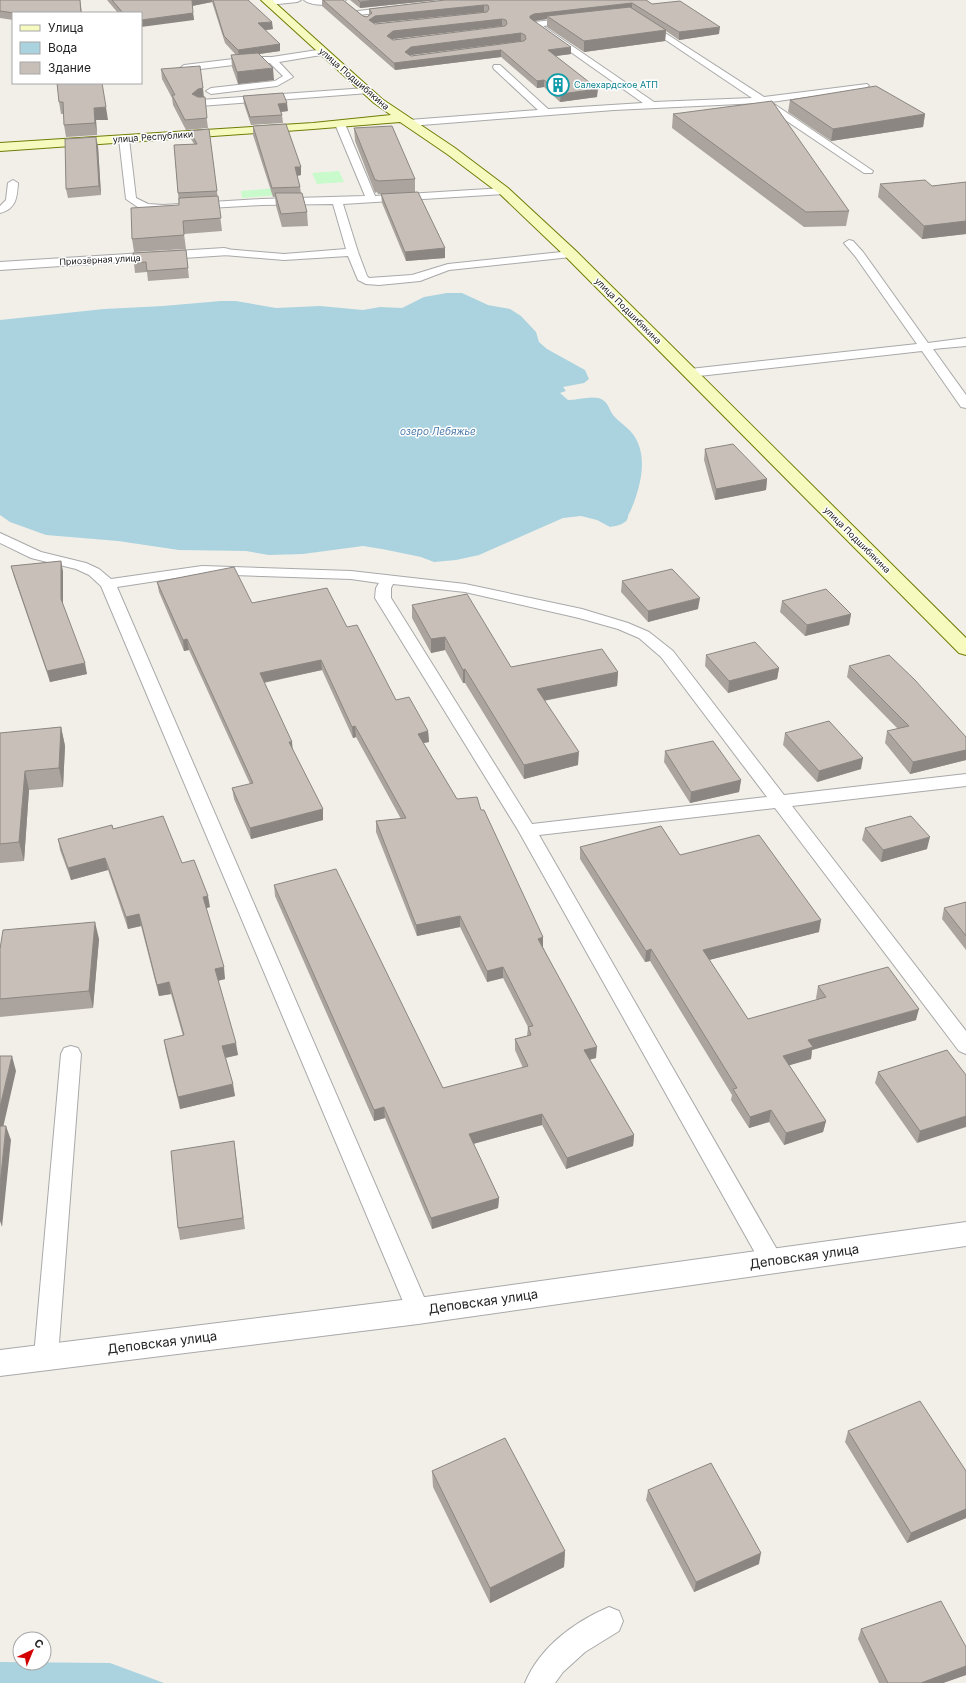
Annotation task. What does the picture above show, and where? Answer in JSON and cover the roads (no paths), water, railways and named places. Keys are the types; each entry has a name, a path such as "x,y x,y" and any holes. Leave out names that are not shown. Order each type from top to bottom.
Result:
{"main road":[{"name":"улица Подшибякина","path":"268,2 366,91 504,192 571,254 966,649"},
{"name":"улица Республики","path":"0,147 405,121"}],"street":[{"name":"Приозёрная улица","path":"0,266 224,252"},
{"name":"Деповская улица","path":"0,1363 418,1310 966,1234"}],"lane":[{"path":"268,2 297,0"},
{"path":"308,0 317,3 404,8"},
{"path":"349,5 369,23"},
{"path":"639,18 868,172"},
{"path":"580,19 534,24 652,105"},
{"path":"184,68 250,60 272,60 324,52"},
{"path":"201,93 277,83 287,79 289,77 272,60"},
{"path":"497,67 547,112"},
{"path":"405,121 652,105 762,100 864,86"},
{"path":"200,103 366,91"},
{"path":"340,124 371,199"},
{"path":"124,139 131,199 139,205 163,208 261,202 337,201 504,192"},
{"path":"0,210 10,206 12,201 13,184"},
{"path":"337,201 352,252 362,278 370,282 425,276 448,266 571,254"},
{"path":"849,243 859,254 966,404"},
{"path":"224,252 284,257 352,252"},
{"path":"690,373 966,342"},
{"path":"0,537 36,555 81,566 94,572 108,584 418,1310"},
{"path":"108,584 202,570 350,575 465,588 485,592 582,614 623,626 644,635 667,654 966,1046"},
{"path":"389,580 383,588 383,598 527,830 771,1260"},
{"path":"527,830 778,800 966,780"},
{"path":"46,1356 71,1054"},
{"path":"539,1683 553,1662 575,1642 609,1621"}],"water":[{"name":"озеро Лебяжье","path":"447,293 462,293 488,305 510,309 521,316 536,332 539,342 547,349 585,370 589,379 584,383 563,387 566,391 560,393 568,400 587,398 602,399 614,416 636,438 641,451 642,469 639,487 625,522 610,527 597,520 581,516 563,518 479,555 456,560 434,562 421,557 363,546 303,554 269,555 246,551 179,550 118,541 46,535 10,522 0,515 0,320 104,309 221,301 236,301 276,308 320,306 363,310 380,307 402,308 424,297"},
{"path":"0,1662 12,1662 12,1671 52,1671 52,1662 110,1663 164,1683 0,1683"}],"place":[{"name":"Салехардское АТП","path":"558,85"}]}
